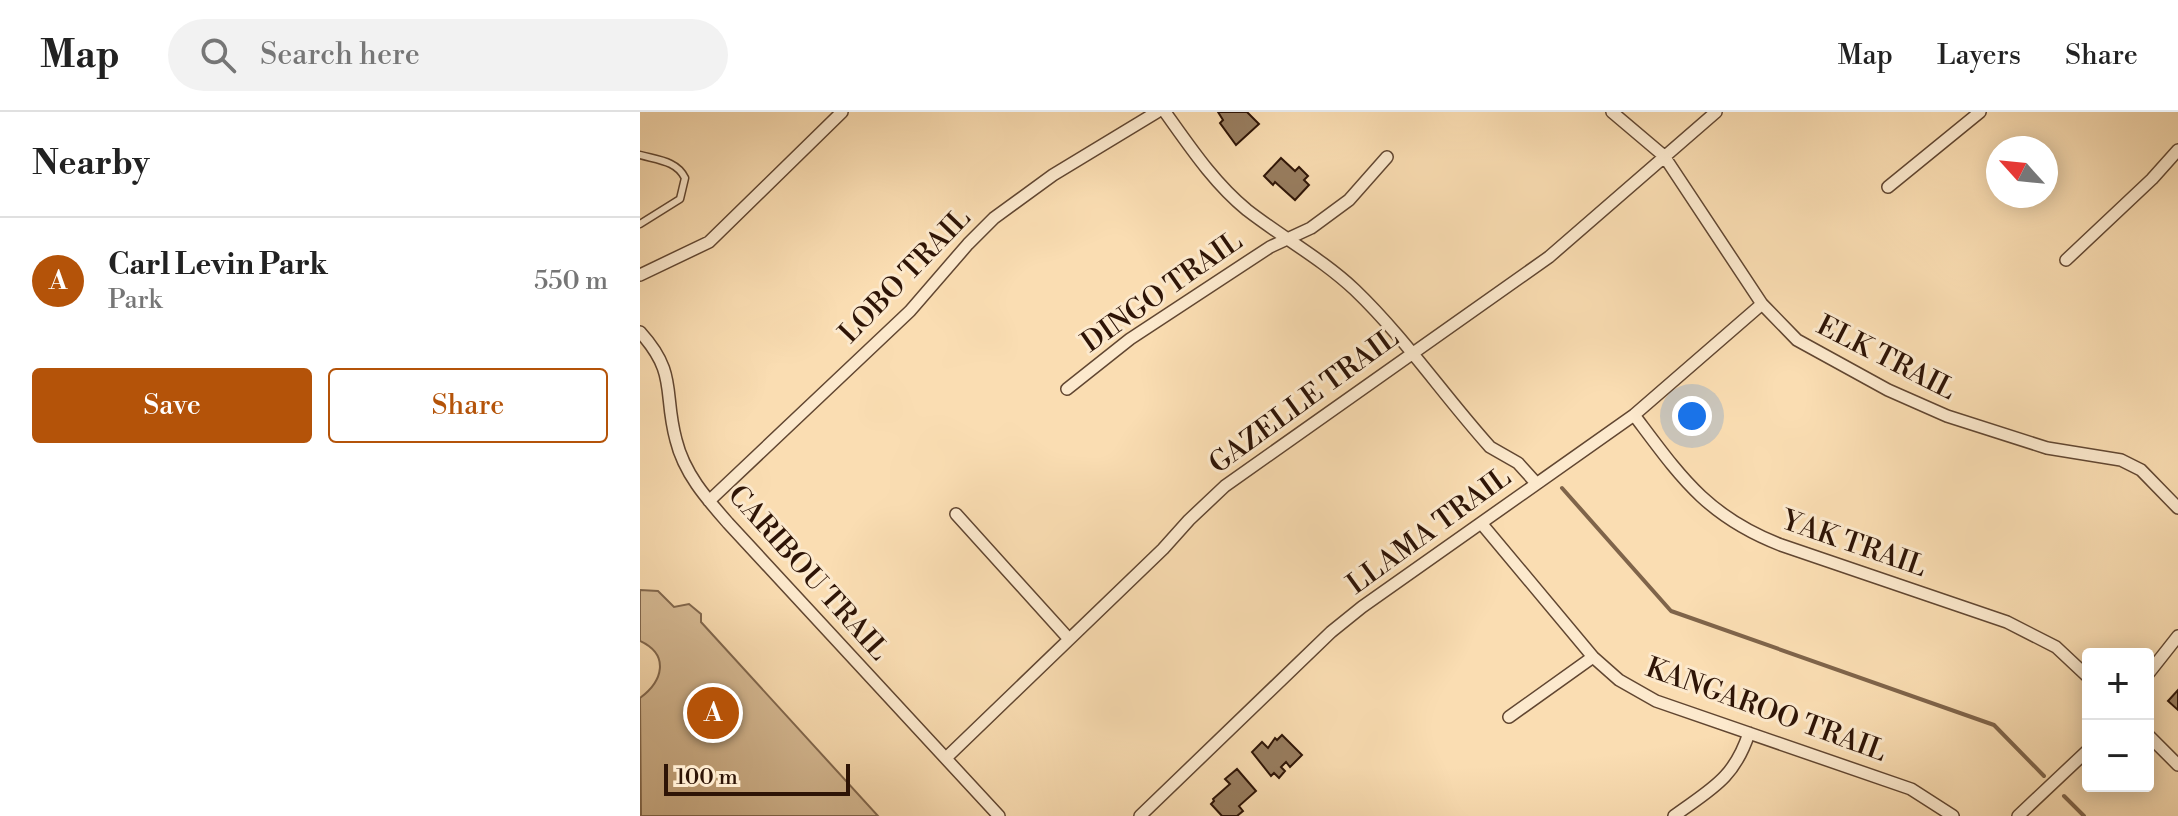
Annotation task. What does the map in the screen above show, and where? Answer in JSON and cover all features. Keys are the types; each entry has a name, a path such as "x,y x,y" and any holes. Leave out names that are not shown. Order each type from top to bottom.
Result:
{"street":[{"path":"640,275 709,242 842,112"},
{"name":"LOBO TRAIL","path":"709,501 910,311 994,218 1053,175 1157,112"},
{"path":"1165,112 1196,156 1224,188 1246,209 1323,262 1356,291 1490,447 1518,463 1536,483"},
{"name":"ELK TRAIL","path":"1612,112 1664,156 1762,304 1797,340 1888,390 1947,416 2047,448 2121,460 2141,470 2178,508"},
{"name":"GAZELLE TRAIL","path":"946,758 1225,486 1549,257 1716,112"},
{"path":"1888,187 1980,112"},
{"path":"2066,260 2152,179 2178,150"},
{"name":"DINGO TRAIL","path":"1067,389 1130,339 1270,247 1311,228 1349,200 1387,157"},
{"name":"LLAMA TRAIL","path":"1140,816 1331,632 1634,415 1762,304"},
{"name":"CARIBOU TRAIL","path":"640,332 666,371 676,442 693,480 999,816"},
{"name":"YAK TRAIL","path":"1634,415 1682,479 1725,518 1781,545 2007,622 2056,647 2082,671"},
{"path":"956,514 1069,639"},
{"name":"KANGAROO TRAIL","path":"1481,523 1593,657 1619,680 1656,701 1911,789 1953,816"},
{"path":"2154,666 2178,636"},
{"path":"1509,717 1593,657"},
{"path":"1674,816 1726,778 1738,762 1749,733"},
{"path":"2154,741 2178,765"},
{"path":"2018,816 2082,756"}],"lane":[{"path":"640,155 672,163 685,178 680,199 640,224"}],"shaded area":[{"path":"640,590 658,591 674,607 689,604 701,614 701,622 878,816 641,816 640,698 654,684 660,668 656,653 640,641"}],"building":[{"path":"1218,112 1247,112 1259,124 1236,145 1220,123 1223,120"},
{"path":"1281,158 1295,171 1299,167 1308,176 1304,180 1309,185 1295,200 1264,176"},
{"path":"2178,690 2178,710 2168,701"},
{"path":"1282,735 1302,755 1290,767 1286,762 1281,767 1285,771 1279,778 1274,773 1271,776 1252,752 1262,742 1268,748 1275,738 1277,740"},
{"path":"1237,769 1256,791 1239,806 1243,811 1237,816 1222,816 1211,804 1230,784 1225,779"}],"waterway":[{"path":"1562,488 1671,611 1994,725 2044,776"},
{"path":"2064,796 2084,816"}],"place":[{"name":"Carl Levin Park","path":"713,713"}]}
